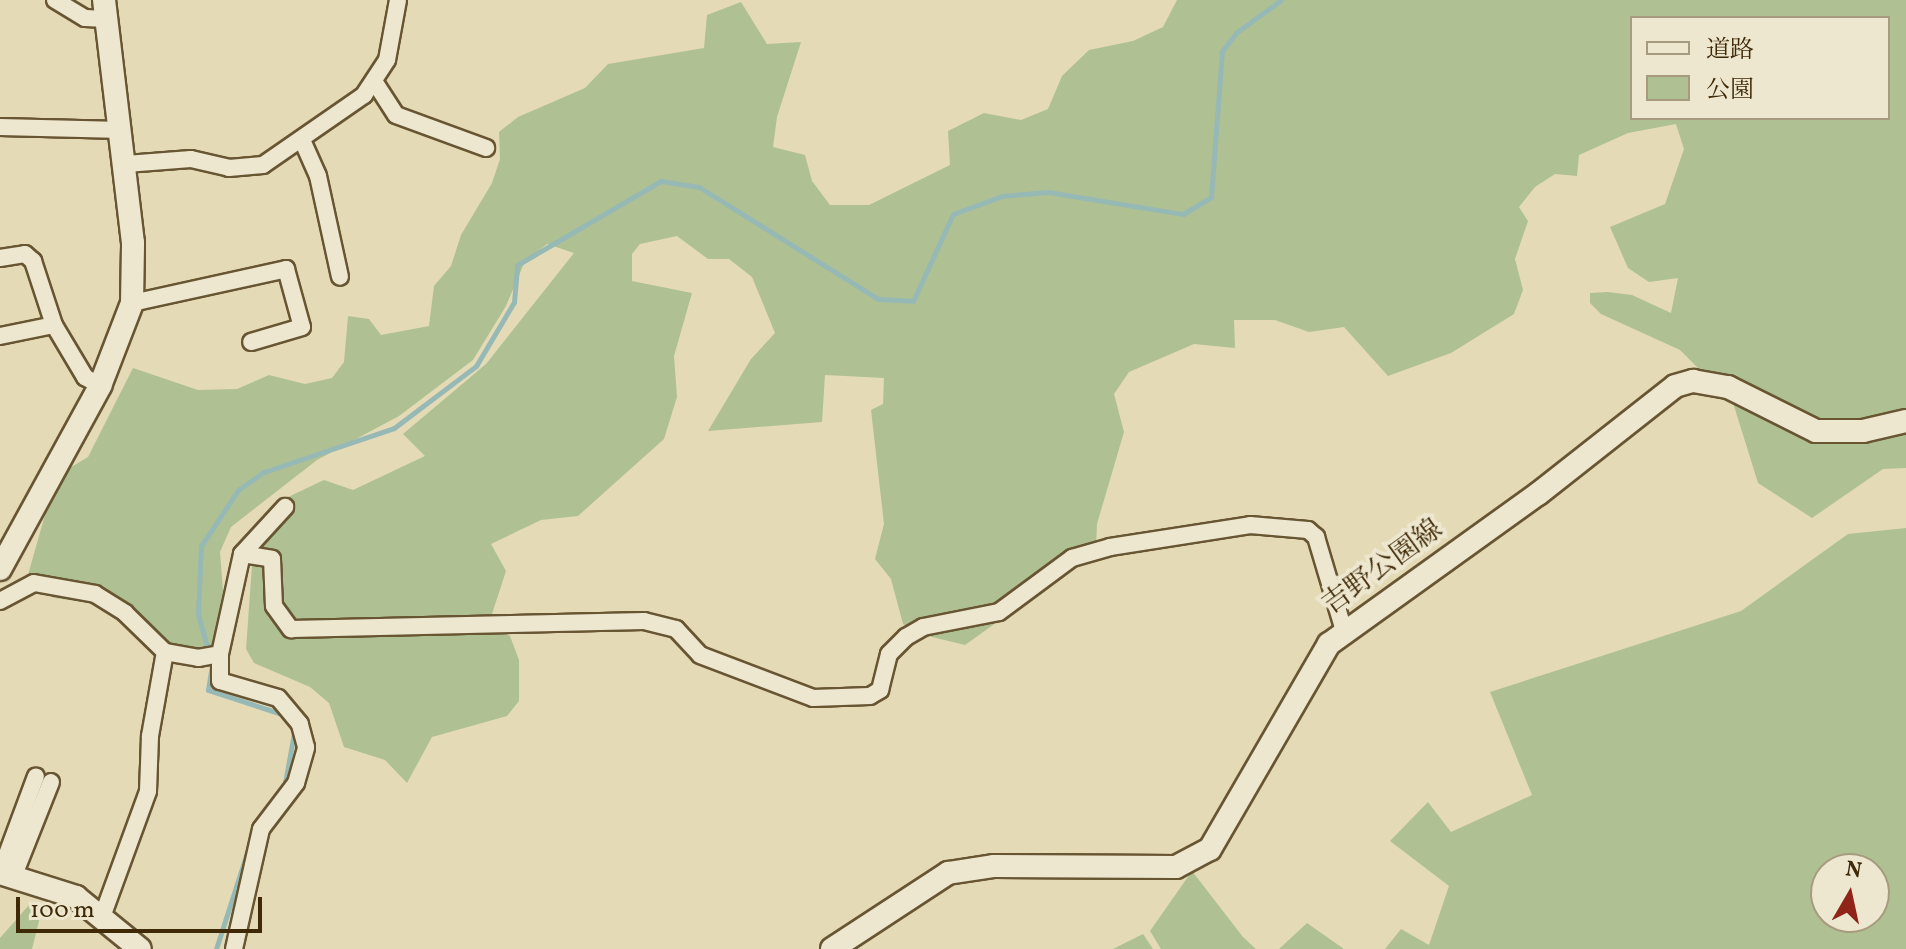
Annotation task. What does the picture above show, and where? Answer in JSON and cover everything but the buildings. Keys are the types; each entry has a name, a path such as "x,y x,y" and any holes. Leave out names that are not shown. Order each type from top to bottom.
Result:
{"main road":[{"path":"0,569 100,386 132,303 136,275 126,164 105,10"},
{"name":"吉野公園線","path":"832,949 948,873 994,866 1133,870 1176,867 1202,854 1217,839 1321,654 1344,631 1538,494 1675,386 1693,381 1728,387 1816,431 1863,431 1906,421"},
{"path":"7,874 50,885 102,917 140,949"}],"street":[{"path":"55,0 85,18 105,10"},
{"path":"126,164 191,159 248,169 302,140 364,95 374,81 387,60 398,0"},
{"path":"374,81 396,115 486,148"},
{"path":"0,127 122,130"},
{"path":"302,140 318,176 340,277"},
{"path":"0,258 25,254 33,261 54,325 85,377 100,386"},
{"path":"132,303 286,269 302,327 251,342"},
{"path":"0,336 54,325"},
{"path":"234,949 261,829 296,783 306,747 300,724 278,698 220,681 220,654 242,554 285,507"},
{"path":"242,554 272,559 274,606 291,629 634,620 676,629 700,655 813,698 870,696 880,690 889,654 906,637 923,627 999,612 1072,558 1110,547 1250,525 1308,530 1316,537 1344,631"},
{"path":"0,601 34,583 95,594 125,613 165,652 198,658 220,654"},
{"path":"102,917 148,791 150,736 165,652"},
{"path":"7,874 44,779"}],"green space":[{"path":"1177,0 1906,0 1906,468 1883,469 1812,518 1758,483 1725,377 1699,369 1680,350 1601,314 1590,303 1590,293 1608,292 1632,295 1671,313 1678,278 1649,282 1628,268 1610,227 1665,204 1684,149 1676,124 1628,133 1579,155 1577,176 1555,174 1535,187 1519,207 1528,221 1515,259 1523,290 1514,314 1451,353 1388,376 1344,327 1309,332 1275,320 1234,320 1235,348 1194,344 1129,372 1114,394 1124,432 1097,524 1096,548 1014,601 993,625 965,645 928,636 903,624 891,579 875,559 884,524 871,410 883,404 884,378 825,375 822,422 708,431 751,359 775,333 752,277 729,259 708,259 677,236 640,244 632,254 632,281 692,293 674,356 677,397 664,439 578,516 541,520 491,544 506,571 488,626 510,636 519,660 519,701 507,716 432,737 407,783 385,760 344,747 329,703 310,687 254,663 246,649 255,524 288,497 324,480 353,490 425,456 403,434 486,364 574,253 547,244 525,261 506,306 473,360 399,416 317,460 231,527 220,552 223,591 212,646 154,650 134,618 93,603 54,598 26,582 56,476 88,457 133,368 198,390 237,389 269,375 305,384 332,378 344,362 348,316 369,319 381,335 429,326 434,286 451,266 461,235 492,183 500,159 499,132 518,117 585,88 608,64 704,48 707,15 741,2 767,44 801,42 777,117 773,147 805,155 812,181 830,205 869,205 950,165 948,131 984,113 1021,120 1048,109 1062,76 1089,50 1133,41 1163,27"},
{"path":"1906,528 1906,949 1385,949 1401,929 1429,945 1449,886 1390,841 1428,802 1451,832 1532,795 1490,692 1741,611 1848,534"},
{"path":"1192,871 1243,937 1256,949 1161,949 1150,931"},
{"path":"29,905 40,917 32,949 0,949 0,938"},
{"path":"1307,923 1344,949 1279,949"},
{"path":"1143,934 1153,949 1113,949"}],"waterway":[{"path":"285,715 208,690 212,665 198,614 201,546 238,490 264,472 394,428 476,366 514,302 517,265 661,181 699,187 878,299 913,301 953,214 1002,196 1048,192 1183,214 1211,197 1222,51 1237,32 1281,0"},
{"path":"257,824 285,783 294,733"},
{"path":"216,949 252,837"}]}
